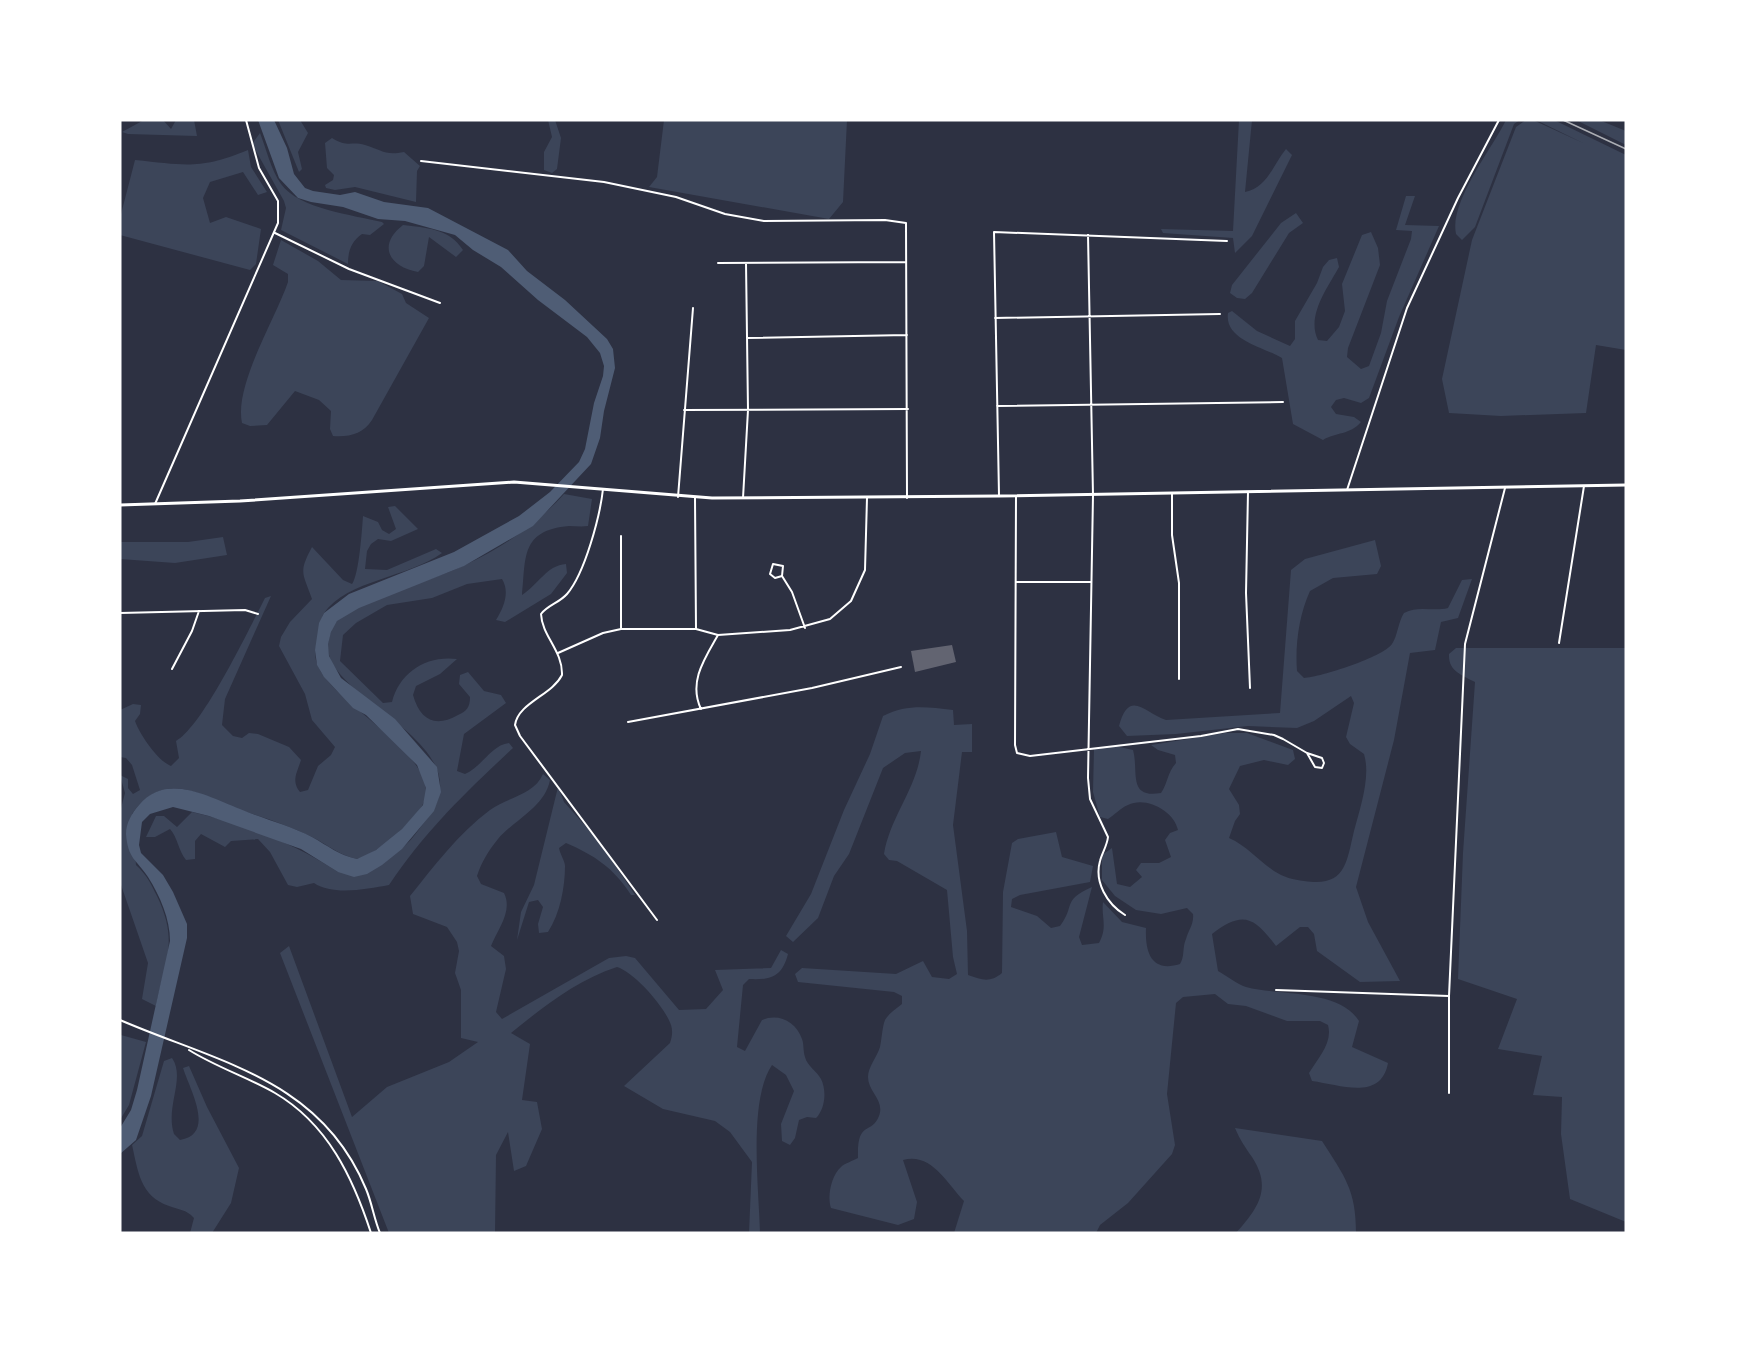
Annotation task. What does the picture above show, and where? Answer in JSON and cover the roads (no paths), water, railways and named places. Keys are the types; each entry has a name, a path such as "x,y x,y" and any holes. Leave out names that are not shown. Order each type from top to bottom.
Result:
{"main road":[{"path":"120,505 155,505 494,483 546,483 695,498 908,498 1626,485"}],"street":[{"path":"155,505 274,233 279,207 259,168 246,120"},
{"path":"1347,490 1407,308 1458,198 1499,120"},
{"path":"421,160 604,182 658,193 725,214 764,221 885,220 906,223 908,498"},
{"path":"999,496 994,232 1227,241"},
{"path":"274,233 349,269 440,303"},
{"path":"1088,235 1093,495 1088,791 1108,837 1100,859 1099,879 1112,906 1125,915"},
{"path":"718,263 906,262"},
{"path":"743,498 748,410 746,263"},
{"path":"678,497 693,308"},
{"path":"995,318 1220,314"},
{"path":"747,338 907,335"},
{"path":"997,406 1283,402"},
{"path":"684,410 908,410"},
{"path":"1559,643 1584,486"},
{"path":"1449,1093 1449,996 1466,644 1505,488"},
{"path":"603,489 599,520 571,589 541,614 541,621 558,654 562,668 559,680 521,712 516,721 517,730 657,920"},
{"path":"1248,492 1246,593 1250,688"},
{"path":"1172,493 1173,542 1179,583 1179,679"},
{"path":"1016,496 1015,745 1017,753 1030,756 1090,747 1201,736 1238,729 1274,735 1306,753 1322,758 1324,763 1322,768 1314,767 1306,753"},
{"path":"695,498 696,629"},
{"path":"558,654 603,633 621,629 696,629 718,635 805,628 824,622 840,612 860,587 867,563 867,498"},
{"path":"621,536 621,629"},
{"path":"782,576 772,576 771,567 777,563 783,566 782,576 792,592 805,628"},
{"path":"1016,582 1091,582"},
{"path":"120,613 245,610 258,614"},
{"path":"172,669 192,631 199,611"},
{"path":"701,709 696,692 698,675 718,635"},
{"path":"628,722 819,686 901,667"},
{"path":"1276,990 1449,996"},
{"path":"120,1020 186,1048 209,1053 262,1077 311,1111 340,1142 366,1189 380,1233"},
{"path":"186,1048 206,1061 277,1094 299,1111 332,1147 349,1173 371,1233"}],"railway":[{"path":"1563,120 1626,149"}]}
